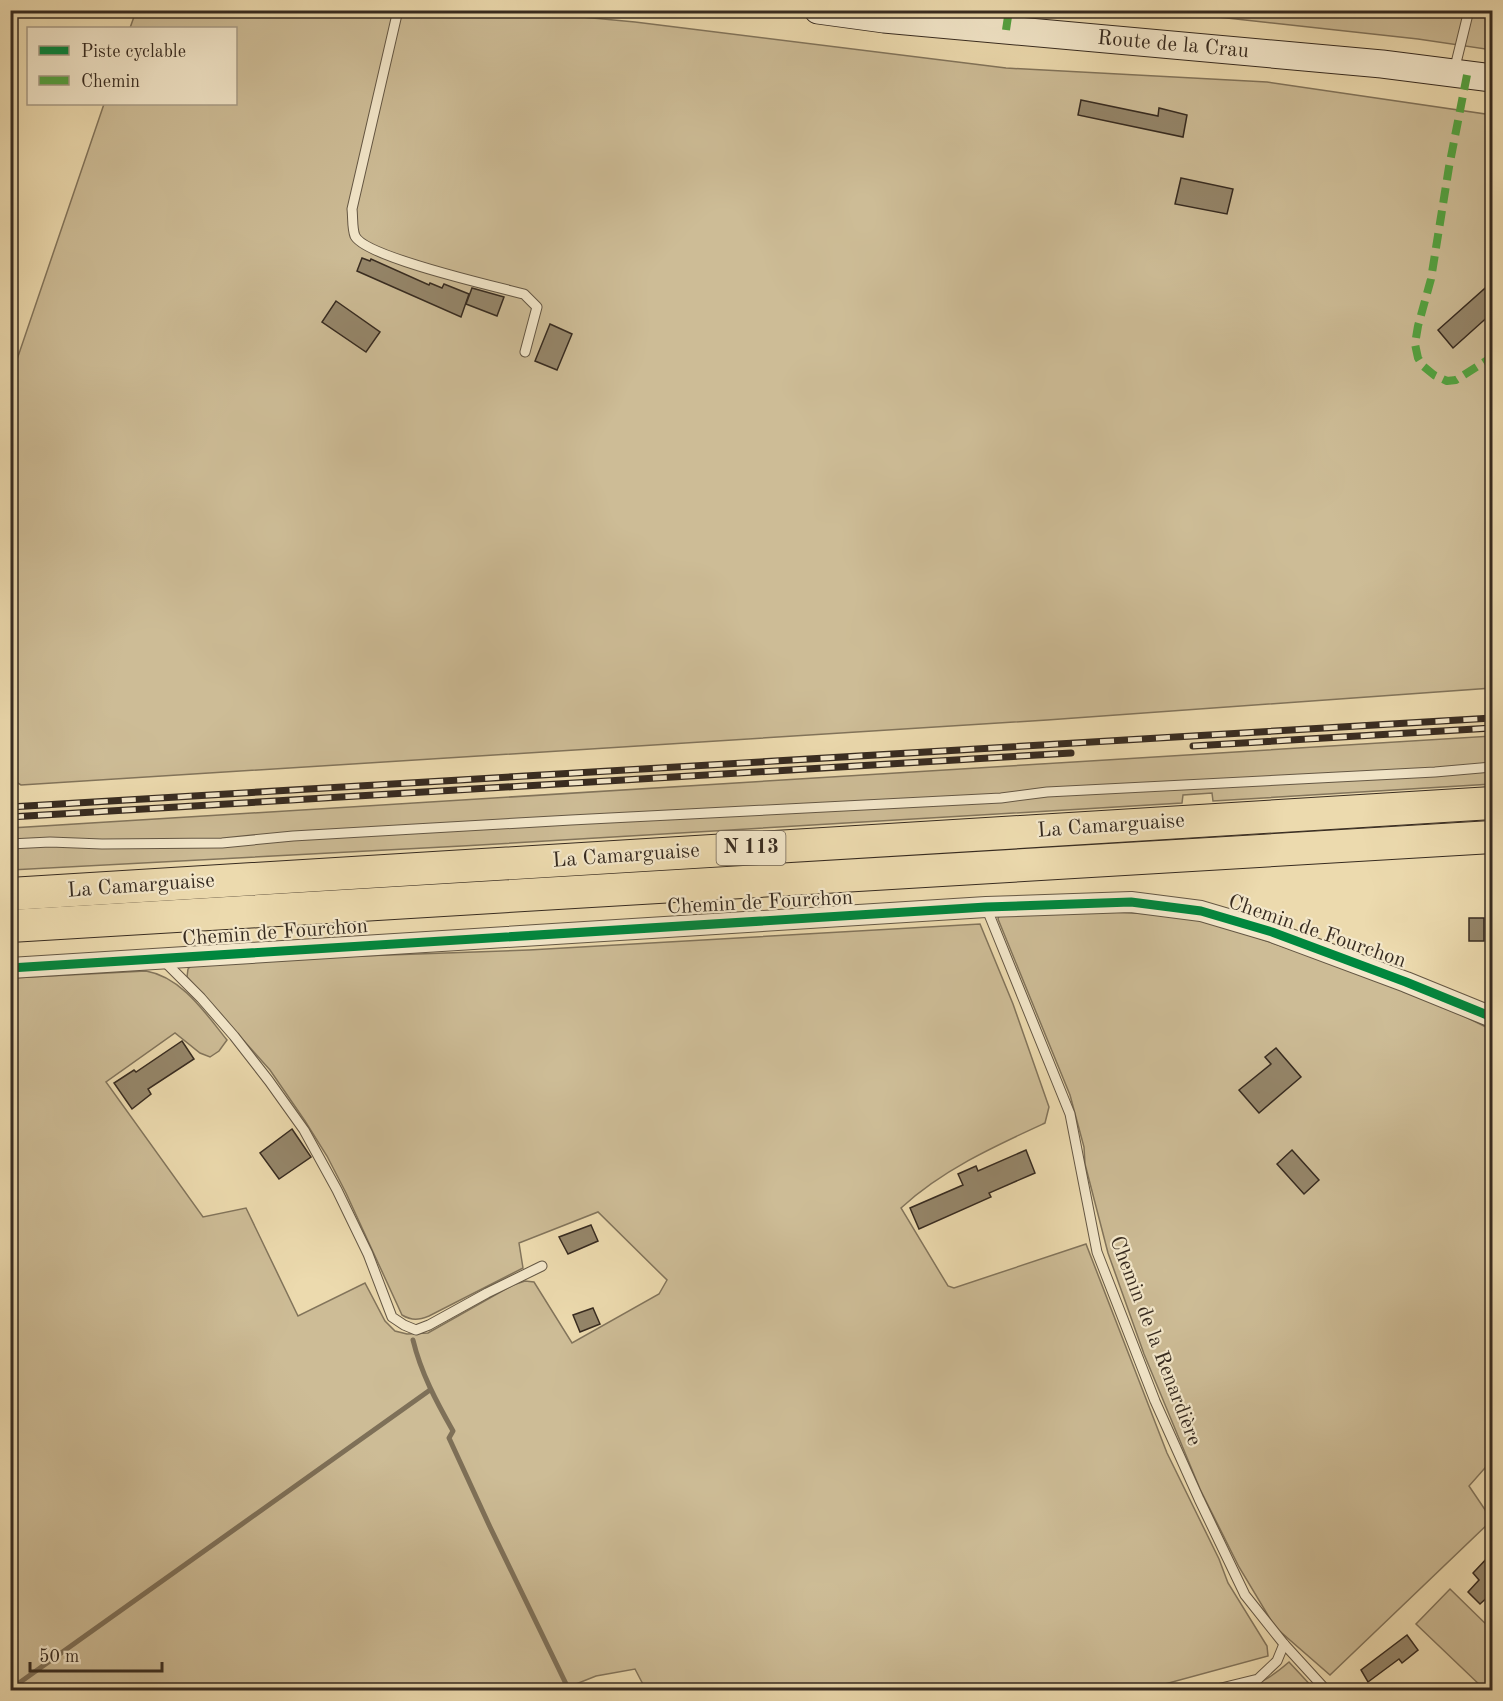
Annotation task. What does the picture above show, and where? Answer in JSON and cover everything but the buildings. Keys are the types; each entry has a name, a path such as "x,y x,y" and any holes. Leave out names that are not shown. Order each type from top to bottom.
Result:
{"highway":[{"name":"La Camarguaise","path":"10,894 1492,803"},
{"name":"La Camarguaise","path":"10,926 1492,837"}],"main road":[{"name":"Route de la Crau","path":"818,10 884,19 1382,64 1492,78"}],"street":[{"name":"Chemin de Fourchon","path":"10,968 986,908 1131,902 1201,911 1272,932 1492,1017"}],"lane":[{"path":"398,10 352,209 356,237 367,247 419,266 524,294 537,307 525,352"},
{"path":"1454,73 1469,10"},
{"path":"10,844 50,842 222,843 293,836 1002,798 1059,792 1492,767"},
{"name":"Chemin de la Renardière","path":"986,908 1070,1114 1097,1252 1155,1401 1245,1595 1284,1644 1326,1690"},
{"path":"161,958 201,998 234,1036 304,1130 337,1190 368,1254 392,1317 416,1330 542,1266"},
{"path":"1213,1690 1258,1679 1277,1661 1284,1644"}],"shaded area":[{"path":"136,11 518,11 635,22 1006,68 1267,82 1492,115 1492,688 1047,720 21,785 11,779 11,377 104,105 237,105 237,27 130,27"},
{"path":"1164,11 1492,11 1492,50 1418,39"},
{"path":"1492,736 1492,784 1213,801 1212,793 1183,795 1182,803 462,846 11,870 11,828"},
{"path":"1092,911 1193,916 1411,990 1492,1030 1492,1460 1469,1486 1492,1520 1330,1675 1275,1627 1239,1567 1200,1489 1144,1354 1108,1253 1070,1095 998,919 1000,913"},
{"path":"980,924 1013,1004 1049,1107 1045,1123 951,1170 901,1208 948,1286 954,1288 1086,1244 1167,1453 1219,1559 1228,1583 1267,1646 1268,1656 1143,1690 646,1690 635,1669 596,1676 561,1690 11,1690 11,978 146,971 171,981 202,1008 227,1040 219,1051 210,1057 200,1053 175,1033 106,1082 203,1217 246,1208 298,1316 365,1283 385,1321 395,1331 407,1334 428,1333 513,1285 525,1281 534,1282 572,1343 659,1294 667,1280 598,1212 519,1243 523,1268 429,1316 416,1319 402,1315 327,1156 270,1070 187,977 188,969 194,962 529,950"},
{"path":"1450,1589 1492,1630 1492,1679 1484,1689 1416,1624"},
{"path":"1289,1662 1315,1690 1239,1690 1266,1679"}],"waterway":[{"path":"413,1340 430,1387 453,1431 449,1438 569,1690"},
{"path":"12,1688 430,1390"}],"railway":[{"path":"10,807 1492,718"},
{"path":"1193,746 1492,728"},
{"path":"10,817 1071,753"}],"marked path":[{"path":"1006,30 1009,10"},
{"path":"1467,75 1431,279 1415,344 1418,358 1423,366 1434,375 1447,381 1456,380 1492,357"}],"cycle path":[{"path":"10,968 986,907 1131,902 1201,911 1272,932 1492,1017"}]}
